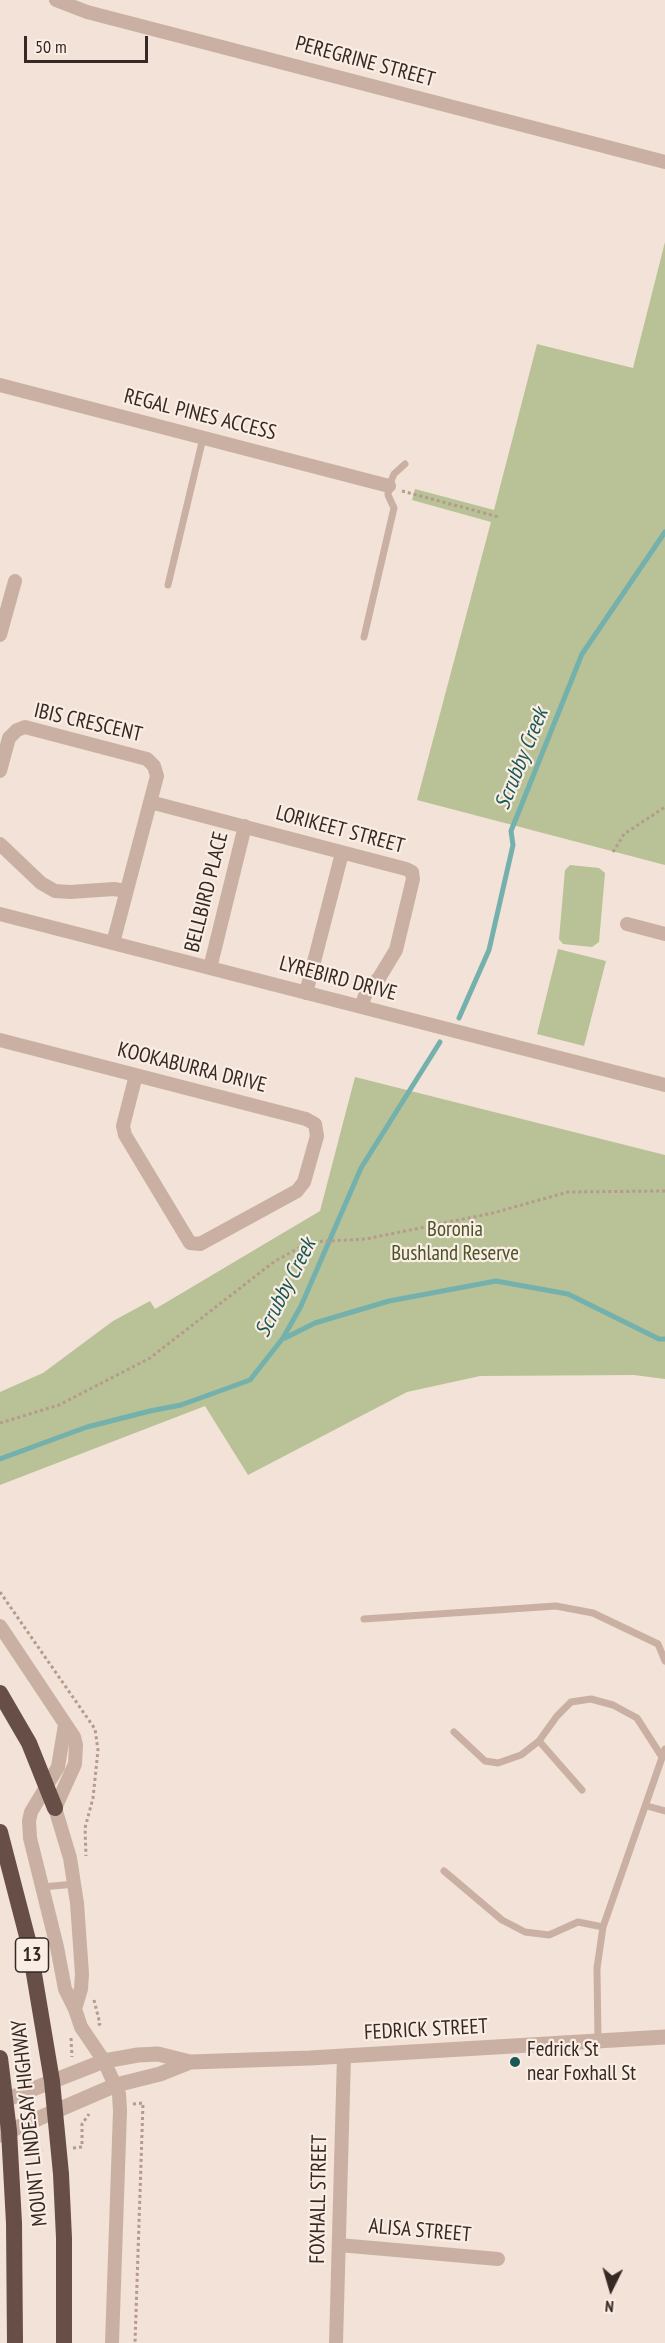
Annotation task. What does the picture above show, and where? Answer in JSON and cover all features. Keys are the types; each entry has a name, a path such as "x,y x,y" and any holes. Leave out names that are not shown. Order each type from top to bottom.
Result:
{"highway":[{"path":"0,1693 29,1743 55,1808"},
{"name":"MOUNT LINDESAY HIGHWAY","path":"0,1832 29,1944 52,2081 64,2238 64,2343"},
{"name":"MOUNT LINDESAY HIGHWAY","path":"0,2058 4,2133 14,2223 15,2343"}],"street":[{"name":"PEREGRINE STREET","path":"56,0 87,12 665,162"},
{"name":"REGAL PINES ACCESS","path":"0,385 389,486"},
{"path":"0,633 15,581"},
{"name":"IBIS CRESCENT","path":"0,771 9,738 17,730 25,727 147,759 154,766 157,776 112,943"},
{"name":"LORIKEET STREET","path":"150,802 406,868 412,872 413,879 396,950 379,978 367,990 361,1007"},
{"name":"BELLBIRD PLACE","path":"210,968 245,826"},
{"path":"0,844 41,883 55,891 114,889 126,891"},
{"path":"306,993 342,853"},
{"name":"LYREBIRD DRIVE","path":"0,914 665,1085"},
{"path":"627,924 665,934"},
{"name":"KOOKABURRA DRIVE","path":"0,1042 136,1075 306,1119 315,1124 317,1136 304,1182 297,1191 200,1244 190,1243 125,1135 123,1126 136,1075"},
{"path":"0,1626 74,1737 77,1753 75,1764 55,1808 75,1884 80,1926 82,1974 81,1989 75,2009"},
{"path":"65,1725 61,1757 48,1786 33,1806 28,1821 65,1989 81,2027 104,2061 116,2085 120,2111 112,2343"},
{"name":"FEDRICK STREET","path":"3,2101 104,2061 138,2055 158,2054 190,2062 344,2056 665,2037"},
{"name":"FOXHALL STREET","path":"336,2343 344,2056"},
{"name":"FEDRICK STREET","path":"4,2133 116,2085 160,2074 190,2062"},
{"name":"ALISA STREET","path":"339,2245 498,2259"}],"lane":[{"path":"168,585 203,438"},
{"path":"364,637 394,508 388,495 389,486 394,474 405,464"},
{"path":"364,1618 556,1606 593,1613 658,1644 665,1660"},
{"path":"454,1732 485,1761 498,1763 521,1755 539,1741 557,1716 571,1702 591,1699 613,1705 637,1718 664,1753 603,1927 597,1968 598,2041"},
{"path":"539,1741 582,1790"},
{"path":"646,1806 665,1811"},
{"path":"444,1871 502,1920 525,1932 549,1935 578,1922 603,1927"},
{"path":"42,1887 75,1884"}],"path":[{"path":"389,486 499,517"},
{"path":"613,852 624,834 665,807"},
{"path":"0,1424 59,1405 150,1358 275,1261 310,1242 366,1239 493,1213 568,1192 665,1191"},
{"path":"69,2039 71,2053"},
{"path":"135,2343 143,2103 137,2103"},
{"path":"82,2147 82,2124 93,2112"},
{"path":"32,2152 45,2150"}],"green space":[{"path":"665,242 665,865 417,800 491,522 412,500 415,489 494,510 537,344 633,368"},
{"path":"570,865 599,868 605,873 599,942 592,947 563,944 559,939 565,870"},
{"path":"558,949 606,961 584,1046 537,1034"},
{"name":"Boronia Bushland Reserve","path":"355,1077 665,1155 665,1379 634,1375 480,1376 407,1392 248,1475 205,1406 0,1485 0,1392 43,1373 113,1321 150,1301 155,1309 320,1211"}],"waterway":[{"name":"Scrubby Creek","path":"459,1018 489,950 513,845 511,831 582,654 665,532"},
{"name":"Scrubby Creek","path":"0,1459 87,1427 181,1405 250,1380 283,1338 301,1306 361,1168 440,1042"},
{"path":"285,1338 315,1323 389,1301 496,1281 568,1294 659,1339 665,1339"}],"place":[{"name":"Fedrick St near Foxhall St","path":"515,2062"}]}
